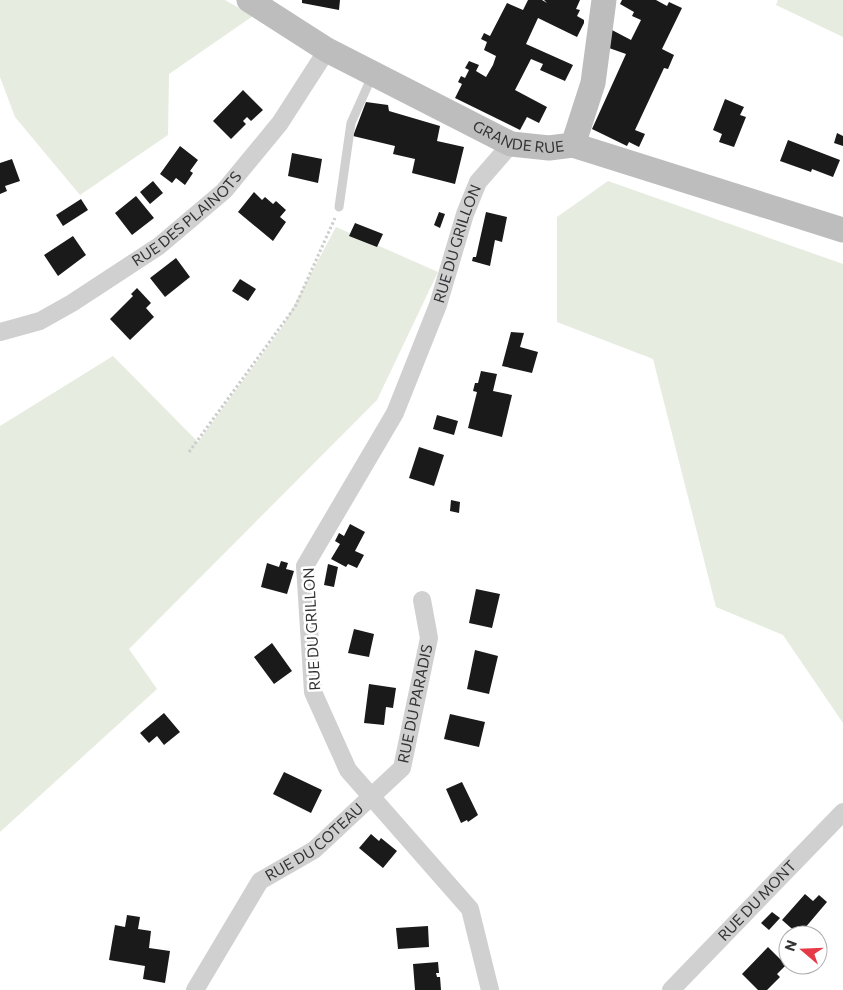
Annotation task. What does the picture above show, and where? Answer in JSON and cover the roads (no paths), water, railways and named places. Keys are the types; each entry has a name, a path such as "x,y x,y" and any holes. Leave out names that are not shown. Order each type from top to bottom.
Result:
{"main road":[{"name":"GRANDE RUE","path":"249,0 327,50 511,144 550,148 573,145 843,230"},
{"path":"573,145 593,83 604,0"}],"street":[{"name":"RUE DES PLAINOTS","path":"0,332 40,322 72,303 159,246 224,191 280,123 327,50"},
{"name":"RUE DU GRILLON","path":"490,990 470,909 348,770 313,692 305,566 395,413 438,305 465,214 478,182 511,144"},
{"name":"RUE DU PARADIS","path":"372,798 402,768 429,638 422,600"},
{"name":"RUE DU COTEAU","path":"195,990 260,881 314,850 372,798"},
{"name":"RUE DU MONT","path":"671,990 843,812"}],"lane":[{"path":"339,207 350,123 373,74"}]}
